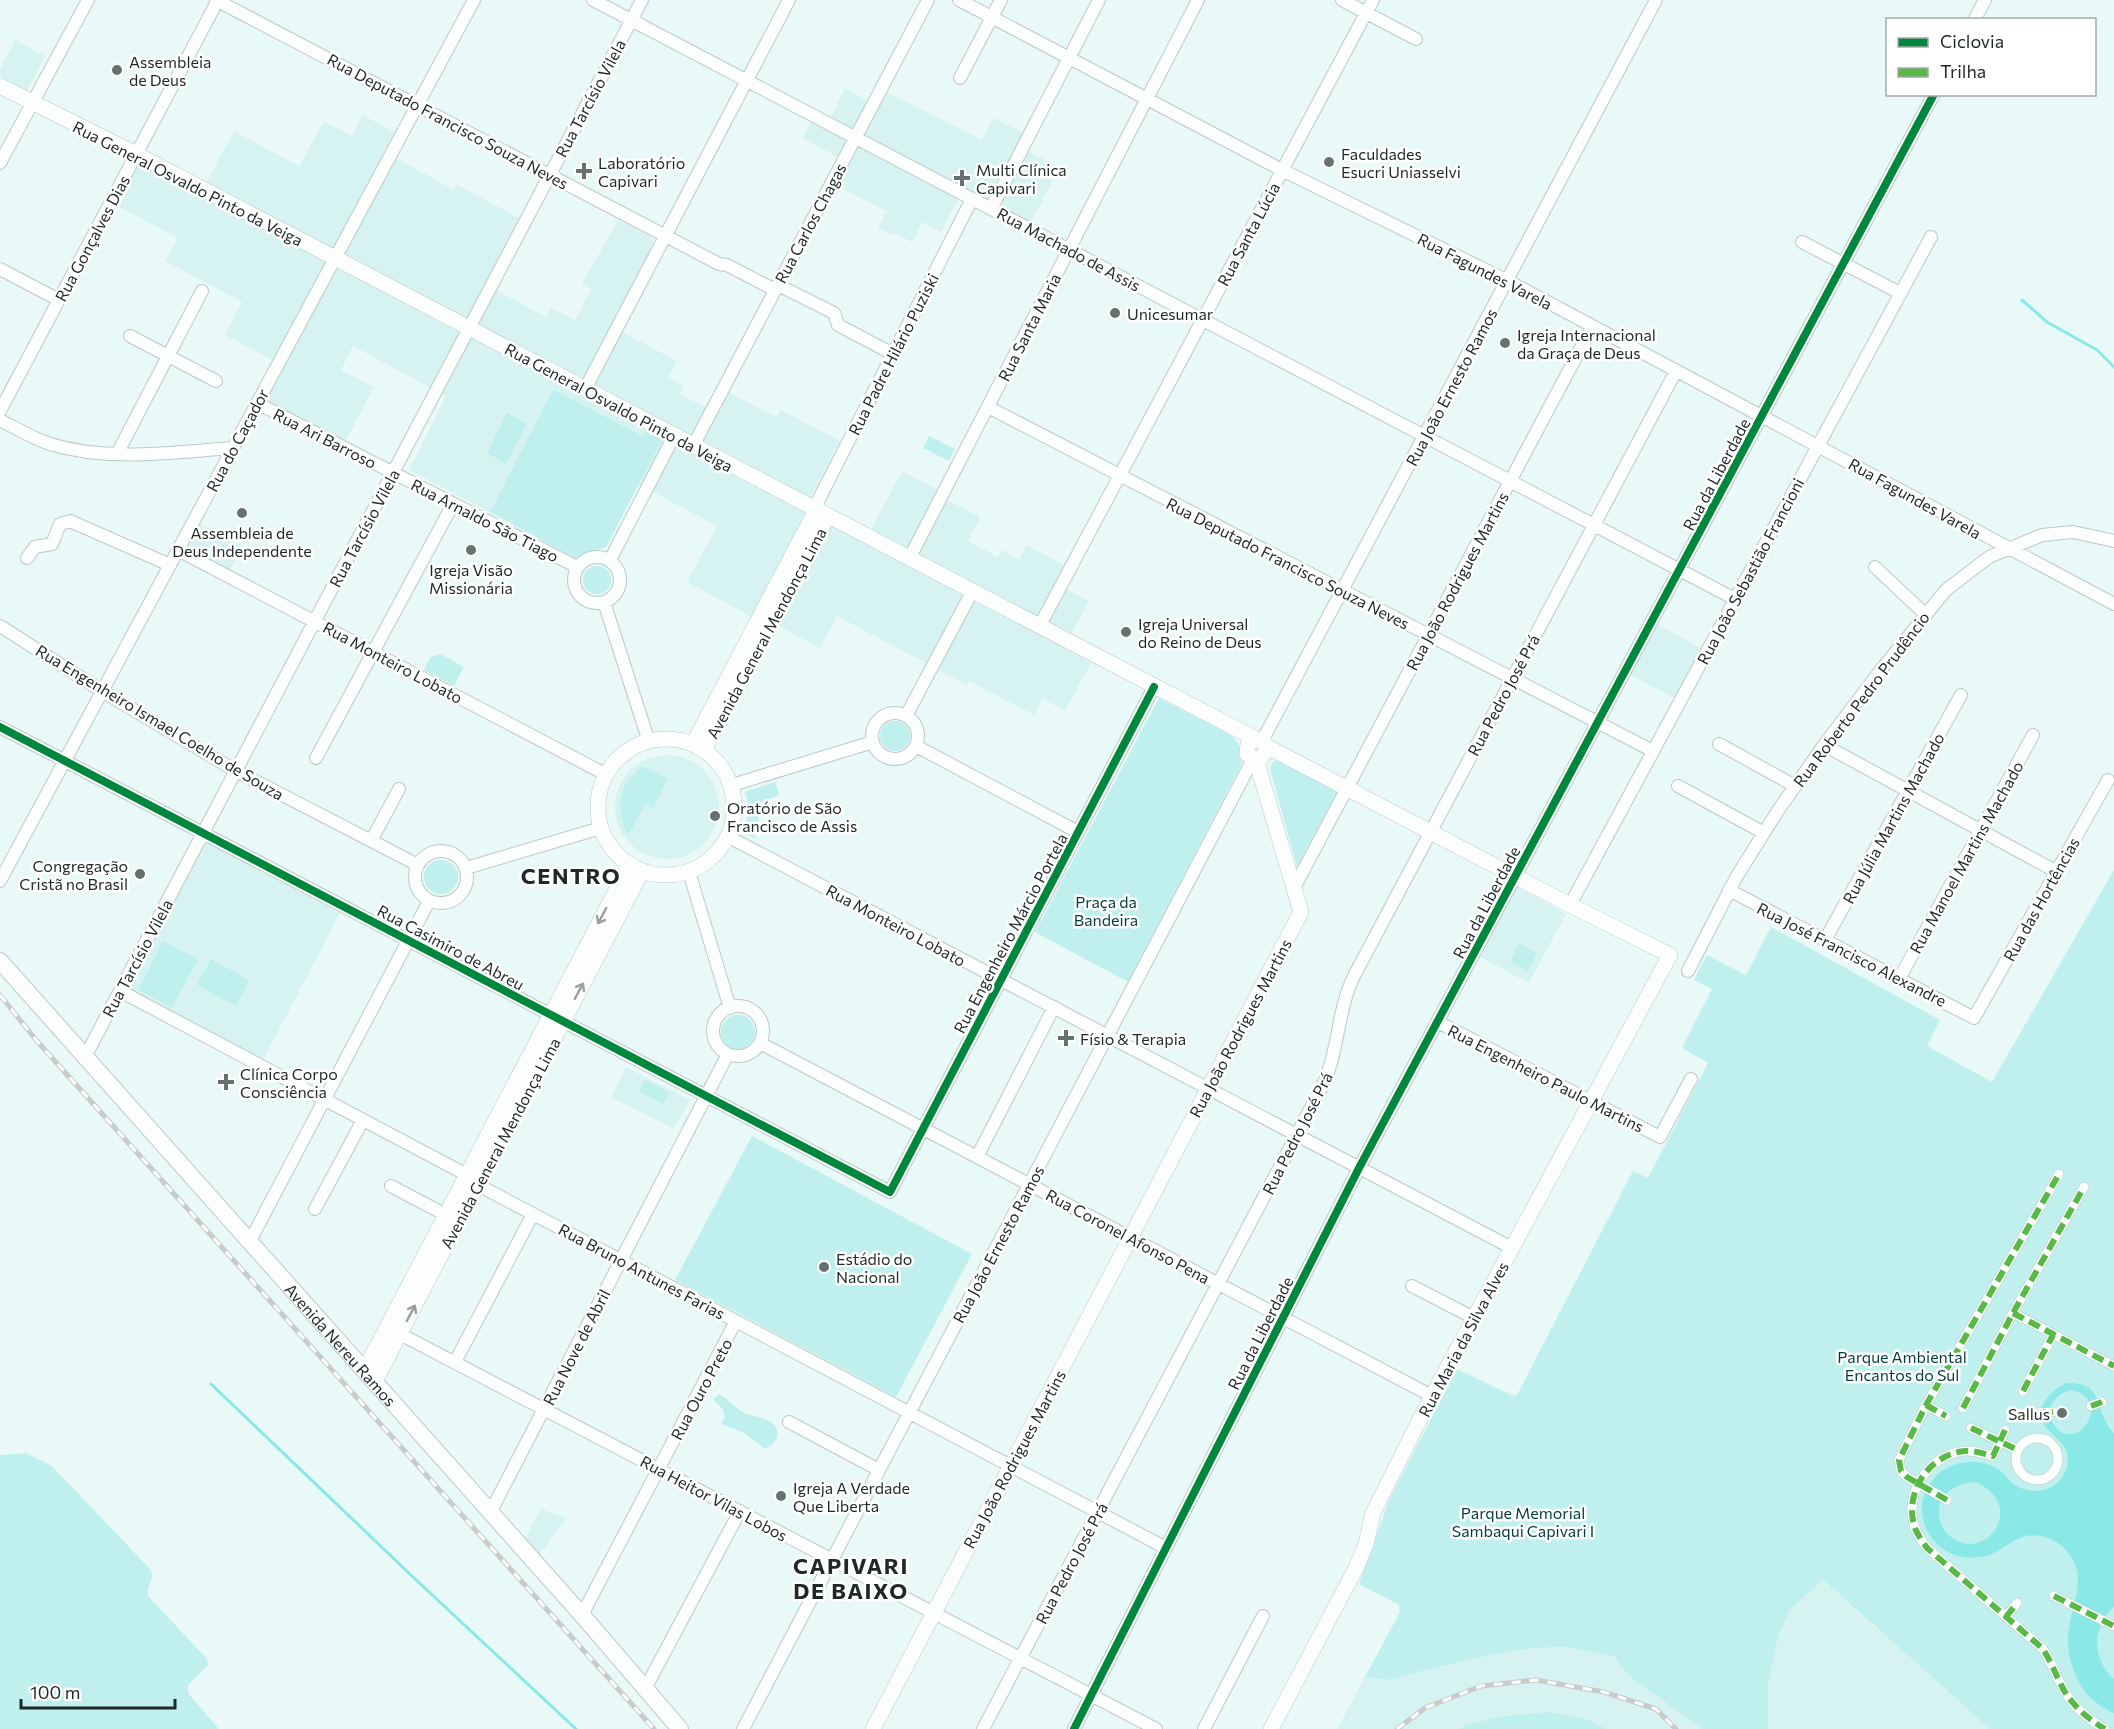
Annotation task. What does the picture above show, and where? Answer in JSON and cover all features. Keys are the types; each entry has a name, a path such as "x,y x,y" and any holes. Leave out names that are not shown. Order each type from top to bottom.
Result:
{"main road":[{"name":"Avenida Nereu Ramos","path":"0,961 680,1729"}],"street":[{"path":"0,163 88,0"},
{"name":"Rua Deputado Francisco Souza Neves","path":"217,0 719,264 727,265 834,313 838,325 893,354"},
{"name":"Rua Gonçalves Dias","path":"0,411 217,0"},
{"name":"Rua do Caçador","path":"0,881 474,0"},
{"name":"Rua Machado de Assis","path":"593,0 1736,599"},
{"name":"Rua Tarcísio Vilela","path":"85,1057 642,0"},
{"path":"585,389 789,0"},
{"name":"Rua Carlos Chagas","path":"693,446 928,0"},
{"name":"Rua Fagundes Varela","path":"959,0 1282,170 1508,281 2114,604"},
{"path":"960,78 1001,0"},
{"path":"991,208 1099,0"},
{"name":"Rua Santa Maria","path":"909,559 1198,0"},
{"path":"1342,0 1416,39"},
{"name":"Rua Santa Lúcia","path":"1039,627 1373,0"},
{"name":"Rua João Ernesto Ramos","path":"743,1729 1257,749 1656,0"},
{"path":"1975,18 1985,0"},
{"name":"Rua General Osvaldo Pinto da Veiga","path":"0,86 136,154 1154,687 1237,731 1257,749 1347,788 1515,877 1683,961"},
{"name":"Rua da Liberdade","path":"1074,1729 1359,1168 1933,96"},
{"name":"Rua Padre Hilário Puziski","path":"822,513 818,501 972,199"},
{"name":"Rua João Sebastião Francioni","path":"1570,905 1931,237"},
{"path":"1802,242 1900,294"},
{"path":"0,269 59,300"},
{"path":"117,454 202,291"},
{"name":"Rua João Rodrigues Martins","path":"873,1729 1301,912 1294,888 1592,327"},
{"path":"130,336 216,381"},
{"name":"Rua Pedro José Prá","path":"983,1729 1328,1075 1349,987 1676,371"},
{"name":"Rua Ari Barroso","path":"257,403 393,473"},
{"name":"Rua Deputado Francisco Souza Neves","path":"988,407 1653,751"},
{"path":"0,420 49,443 89,452 117,454 233,448"},
{"path":"610,560 674,436"},
{"name":"Rua Arnaldo São Tiago","path":"393,473 577,567"},
{"path":"316,758 453,504"},
{"name":"Avenida General Mendonça Lima","path":"698,747 822,513"},
{"path":"27,558 35,547 52,544 60,524 70,521 170,565"},
{"name":"Rua Roberto Pedro Prudêncio","path":"1683,961 1764,833 1824,745 1925,614 1958,579 1989,557 2042,535 2056,532 2087,534 2114,541"},
{"name":"Rua Monteiro Lobato","path":"178,550 607,775"},
{"path":"603,557 610,560 619,572 620,579 616,594 604,602 590,603 578,594 573,581 577,567 588,558 603,557"},
{"path":"1875,567 1925,614"},
{"path":"906,716 972,592"},
{"path":"604,602 649,742"},
{"name":"Rua Engenheiro Ismael Coelho de Souza","path":"0,626 102,691 236,771 418,865"},
{"name":"Rua Engenheiro Márcio Portela","path":"890,1192 1154,687"},
{"name":"Rua Júlia Martins Machado","path":"1825,940 1961,695"},
{"path":"894,712 906,716 917,729 916,746 906,756 893,759 880,754 873,742 873,728 881,717 894,712"},
{"name":"Rua Casimiro de Abreu","path":"0,727 890,1192"},
{"name":"Rua Manoel Martins Machado","path":"1899,979 2033,735"},
{"path":"676,740 698,747 715,759 732,785 734,815 727,836 717,852 689,872 655,875 636,867 617,855 608,844 601,828 598,810 600,792 607,775 618,760 634,748 649,742 676,740"},
{"path":"732,785 873,742"},
{"path":"1719,744 1795,786"},
{"path":"1824,745 2056,872"},
{"path":"916,746 1078,832"},
{"path":"1257,749 1294,888"},
{"name":"Rua das Hortências","path":"1974,1018 2108,780"},
{"path":"1678,786 1764,833"},
{"path":"371,841 399,789"},
{"path":"466,868 601,828"},
{"name":"Rua Monteiro Lobato","path":"727,836 1512,1248"},
{"path":"446,852 454,855 466,868 466,885 462,893 448,903 429,901 416,886 415,875 418,865 430,854 446,852"},
{"name":"Avenida General Mendonça Lima","path":"369,1377 400,1334 472,1180 636,867"},
{"path":"689,872 730,1008"},
{"name":"Rua José Francisco Alexandre","path":"1729,891 1974,1018"},
{"path":"250,1242 429,901"},
{"name":"Rua Maria da Silva Alves","path":"1271,1729 1356,1568 1366,1544 1373,1513 1432,1396 1590,1101 1683,961"},
{"name":"Rua Bruno Antunes Farias","path":"120,990 533,1214 1166,1548"},
{"path":"743,1007 757,1015 763,1029 760,1043 748,1054 735,1056 728,1054 717,1043 714,1028 720,1014 730,1008 743,1007"},
{"path":"977,1157 1054,1008"},
{"name":"Rua Engenheiro Paulo Martins","path":"1438,1022 1660,1137 1691,1079"},
{"name":"Rua Coronel Afonso Pena","path":"760,1043 1432,1396"},
{"name":"Rua Nove de Abril","path":"490,1513 728,1054"},
{"path":"315,1209 363,1120"},
{"path":"1947,1500 1907,1478 1901,1471 1899,1460 1926,1405 2059,1174"},
{"name":"Avenida General Mendonça Lima","path":"369,1377 446,1215 472,1180"},
{"path":"392,1186 446,1215"},
{"path":"1963,1408 1999,1347 2013,1313 2084,1188"},
{"path":"455,1362 533,1214"},
{"path":"1412,1286 1474,1318"},
{"path":"2013,1313 2114,1366"},
{"name":"Rua Ouro Preto","path":"582,1616 736,1321"},
{"name":"Rua Heitor Vilas Lobos","path":"400,1334 1156,1729"},
{"path":"2023,1391 2032,1365 2053,1335"},
{"path":"1926,1405 1946,1416"},
{"path":"789,1422 879,1470"},
{"path":"1971,1428 2018,1449"},
{"path":"2005,1430 1993,1456 1967,1450 1953,1453 1937,1462 1920,1485 1913,1504 1915,1528 1927,1548 2042,1648 2068,1696 2083,1713 2105,1729"},
{"path":"2030,1438 2046,1439 2053,1444 2057,1452 2056,1468 2044,1479 2028,1478 2017,1466 2018,1449 2030,1438"},
{"path":"645,1689 740,1511"},
{"path":"2054,1596 2114,1626"},
{"path":"2006,1617 2017,1603"},
{"path":"1204,1729 1263,1616"}],"shaded area":[{"path":"15,40 45,56 27,91 0,76 0,69"},
{"path":"845,89 878,106 886,92 982,140 993,118 1023,133 1017,146 1059,167 1030,225 963,190 941,232 923,222 912,242 878,228 886,211 836,185 847,162 802,138 812,121 826,127"},
{"path":"363,115 394,132 384,152 453,189 456,184 519,218 485,284 546,317 551,308 575,320 591,289 582,284 618,220 651,237 655,246 613,327 677,361 668,377 684,386 680,394 717,413 728,392 776,417 781,410 840,441 809,500 870,532 902,471 938,490 936,494 980,517 968,541 998,557 1002,550 1019,559 1026,545 1064,565 1055,583 1089,601 1064,648 1091,663 1065,711 1043,699 1034,715 969,681 967,685 837,616 820,648 754,613 752,617 687,582 717,526 638,484 661,440 642,436 553,389 490,512 409,470 446,396 353,346 341,370 374,387 345,442 255,394 273,360 225,335 242,302 165,261 178,238 114,204 141,152 205,185 234,131 299,166 324,121 352,136"},
{"path":"199,523 242,546 230,569 187,546"},
{"path":"1657,624 1705,650 1678,700 1630,675"},
{"path":"667,755 687,759 704,770 715,787 719,807 715,827 704,844 687,855 667,859 647,855 630,844 619,827 615,807 619,787 630,770 647,759"},
{"path":"206,842 340,913 263,1060 129,989"},
{"path":"1517,887 1566,914 1529,983 1480,957"},
{"path":"626,1067 690,1100 674,1129 611,1097"},
{"path":"1680,1454 1990,1729 1337,1729 1365,1677 1392,1680 1429,1669 1533,1648 1565,1647 1615,1655"},
{"path":"541,1509 567,1518 538,1556 524,1540"}],"green space":[{"path":"553,389 642,436 645,431 662,440 606,547 575,558 490,512"},
{"path":"507,413 527,424 506,464 487,453"},
{"path":"929,436 955,449 949,461 923,448"},
{"path":"597,566 607,570 611,580 607,590 597,594 587,590 583,580 587,570"},
{"path":"440,654 464,667 454,686 424,670 430,658"},
{"name":"Praça da Bandeira","path":"1159,698 1231,735 1240,748 1241,765 1128,982 1035,932"},
{"path":"895,721 906,725 910,736 906,747 895,751 884,747 880,736 884,725"},
{"path":"1277,760 1337,792 1297,867 1270,769 1272,763"},
{"path":"642,766 668,779 653,808 645,804 628,836 621,816 621,798 627,782"},
{"path":"775,782 779,795 756,804 759,822 751,832 757,839 742,833 748,813 745,792"},
{"path":"441,860 453,865 458,877 453,889 441,894 429,889 424,877 429,865"},
{"name":"Parque Ambiental Encantos do Sul","path":"2114,870 2114,1729 1990,1729 1823,1580 1790,1609 1778,1637 1768,1683 1768,1729 1703,1729 1637,1682 1620,1666 1615,1656 1565,1647 1505,1652 1392,1680 1365,1677 1400,1612 1399,1605 1359,1584 1389,1500 1457,1369 1511,1395 1517,1395 1633,1171 1648,1178 1708,1063 1682,1048 1712,989 1694,980 1707,955 1746,975 1771,927 1940,1020 1927,1046 1992,1082"},
{"path":"163,941 198,959 172,1008 138,990"},
{"path":"1519,943 1537,953 1528,971 1510,962"},
{"path":"211,959 249,980 236,1006 197,985"},
{"path":"738,1015 750,1020 755,1032 750,1044 738,1049 726,1044 721,1032 726,1020"},
{"path":"645,1080 669,1092 663,1104 639,1092"},
{"name":"Estádio do Nacional","path":"752,1136 972,1254 896,1397 675,1280"},
{"path":"719,1394 742,1412 770,1421 777,1429 774,1442 765,1449 744,1433 721,1424 725,1418 723,1410 713,1399"},
{"path":"26,1453 52,1466 150,1569 153,1575 148,1596 207,1659 208,1665 188,1685 188,1693 219,1729 0,1729 0,1455"},
{"path":"1548,1712 1586,1719 1607,1729 1460,1729 1465,1725 1505,1716"}],"water":[{"path":"2066,1383 2088,1387 2098,1399 2103,1416 2114,1433 2114,1607 2102,1622 2097,1645 2104,1667 2114,1679 2114,1713 2090,1698 2077,1678 2071,1661 2068,1637 2078,1579 2072,1557 2063,1547 2050,1539 2030,1535 1985,1556 1962,1557 1942,1548 1934,1540 1924,1521 1922,1509 1924,1495 1936,1476 1950,1466 1966,1462 1991,1465 2000,1470 2015,1485 2029,1491 2044,1490 2058,1482 2064,1475 2068,1459 2067,1453 2043,1423 2041,1416 2044,1403","holes":["2071,1390 2084,1395 2090,1403 2091,1413 2088,1422 2081,1430 2073,1434 2063,1433 2054,1425 2050,1413 2056,1398","1975,1482 1990,1492 1998,1503 2000,1516 1997,1527 1989,1536 1979,1542 1967,1544 1954,1539 1943,1529 1939,1512 1947,1493 1959,1485"]}],"waterway":[{"path":"2022,300 2047,322 2097,350 2114,367"},
{"path":"211,1384 576,1729"}],"railway":[{"path":"0,995 36,1040 654,1729"},
{"path":"1397,1729 1425,1708 1481,1686 1536,1680 1604,1692 1656,1709 1676,1729"}],"marked path":[{"path":"1947,1500 1907,1477 1901,1471 1899,1460 1926,1405 2059,1174"},
{"path":"1963,1408 2084,1187"},
{"path":"2013,1313 2114,1366"},
{"path":"2023,1391 2053,1335"},
{"path":"2091,1406 2102,1402"},
{"path":"1926,1405 1946,1416"},
{"path":"2034,1413 2053,1412"},
{"path":"1971,1428 2018,1450"},
{"path":"2005,1430 1993,1456 1965,1451 1940,1459 1930,1467 1916,1489 1912,1515 1915,1528 1927,1548 2042,1648 2069,1698 2085,1715 2105,1729"},
{"path":"2054,1596 2114,1626"},
{"path":"2006,1617 2017,1603"}],"cycle path":[{"path":"1074,1729 1359,1168 1933,96"},
{"path":"0,727 890,1192 1154,687"}],"place":[{"name":"Assembleia de Deus","path":"117,70"},
{"name":"Faculdades Esucri Uniasselvi","path":"1329,162"},
{"name":"Laboratório Capivari","path":"584,171"},
{"name":"Multi Clínica Capivari","path":"962,178"},
{"name":"Unicesumar","path":"1115,313"},
{"name":"Igreja Internacional da Graça de Deus","path":"1505,343"},
{"name":"Assembleia de Deus Independente","path":"242,513"},
{"name":"Igreja Visão Missionária","path":"471,550"},
{"name":"Igreja Universal do Reino de Deus","path":"1126,632"},
{"name":"Oratório de São Francisco de Assis","path":"715,816"},
{"name":"Congregação Cristã no Brasil","path":"140,874"},
{"name":"Físio & Terapia","path":"1066,1038"},
{"name":"Clínica Corpo Consciência","path":"226,1082"},
{"name":"Estádio do Nacional","path":"824,1267"},
{"name":"Sallus","path":"2062,1413"},
{"name":"Igreja A Verdade Que Liberta","path":"781,1496"}],"district":[{"name":"CENTRO","path":"571,875"},
{"name":"CAPIVARI DE BAIXO","path":"851,1578"}],"park label":[{"name":"Parque Memorial Sambaqui Capivari I","path":"1523,1521"}]}
